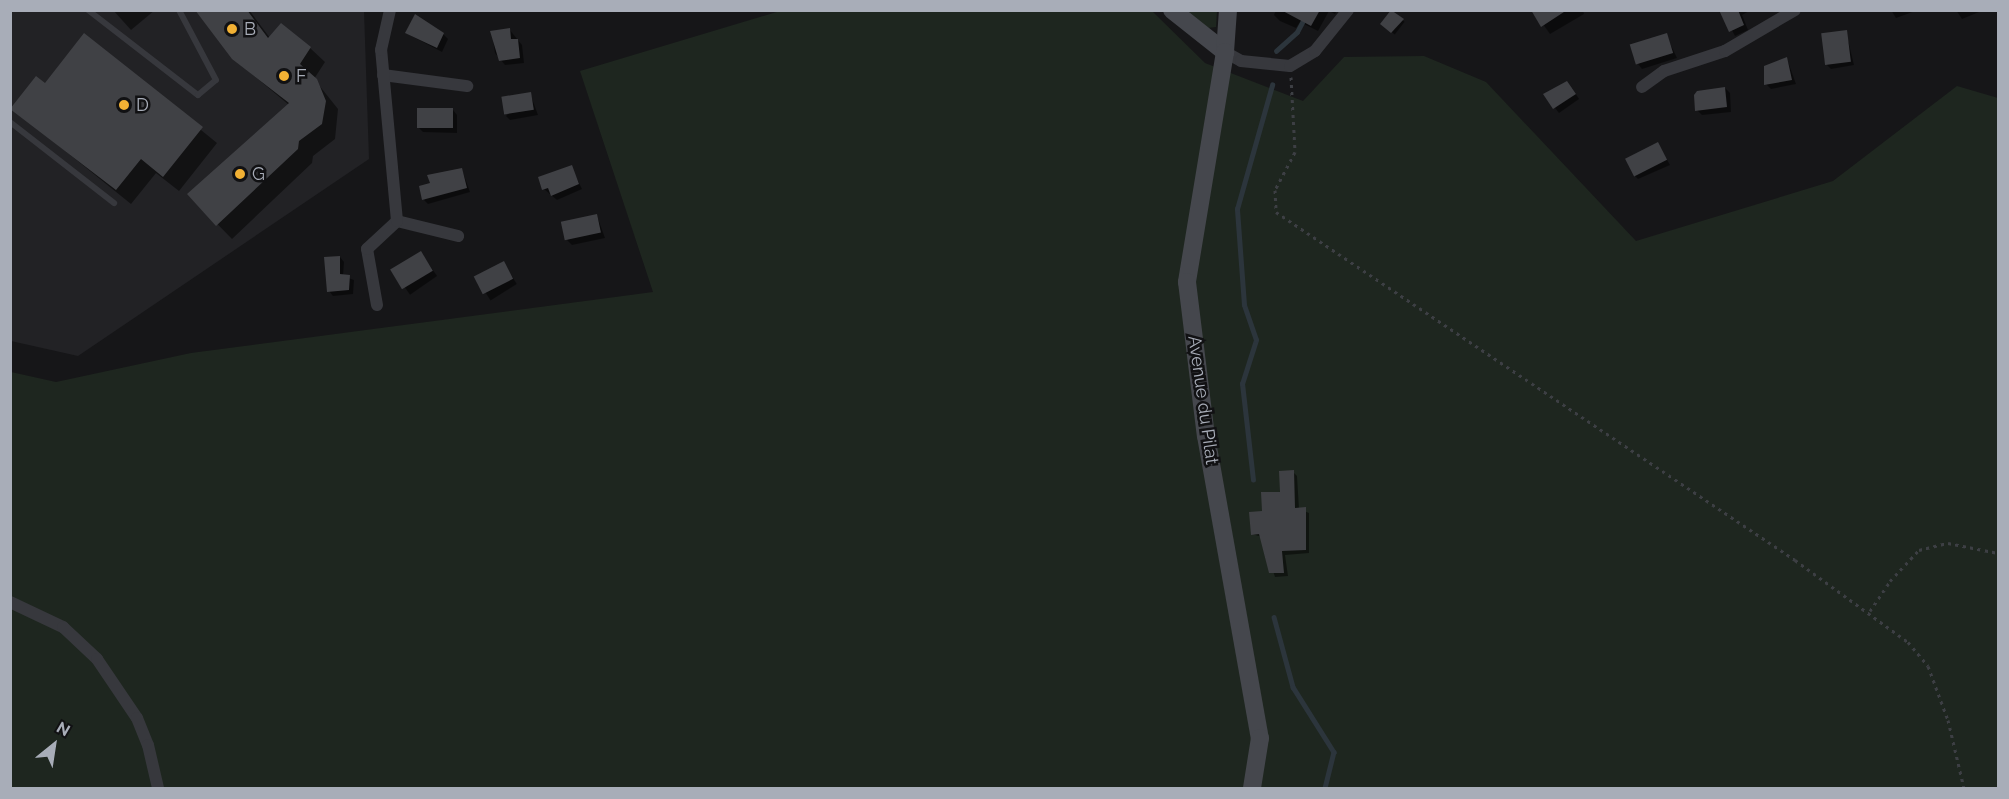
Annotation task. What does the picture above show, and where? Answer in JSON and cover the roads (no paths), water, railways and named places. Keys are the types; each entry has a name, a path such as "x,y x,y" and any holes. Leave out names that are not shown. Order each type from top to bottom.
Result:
{"main road":[{"path":"1172,10 1225,52"},
{"name":"Avenue du Pilat","path":"1228,10 1225,52 1187,282 1206,436 1260,738 1252,789"}],"street":[{"path":"390,10 381,50 397,221"},
{"path":"1225,52 1241,62 1290,66 1315,51 1348,10"},
{"path":"1642,87 1664,71 1725,51 1795,10"},
{"path":"383,75 467,86"},
{"path":"397,221 458,236"},
{"path":"377,305 367,249 397,221"},
{"path":"10,602 63,627 97,659 137,718 148,745 158,789"}],"lane":[{"path":"88,10 198,95 216,80 179,10"},
{"path":"10,122 114,203"}],"waterway":[{"path":"1276,51 1297,32 1305,17"},
{"path":"1253,480 1242,384 1256,340 1244,305 1237,209 1272,85"},
{"path":"1274,617 1293,687 1334,752 1325,788"}],"place":[{"name":"B","path":"232,29"},
{"name":"F","path":"284,76"},
{"name":"D","path":"124,105"},
{"name":"G","path":"240,174"}]}
